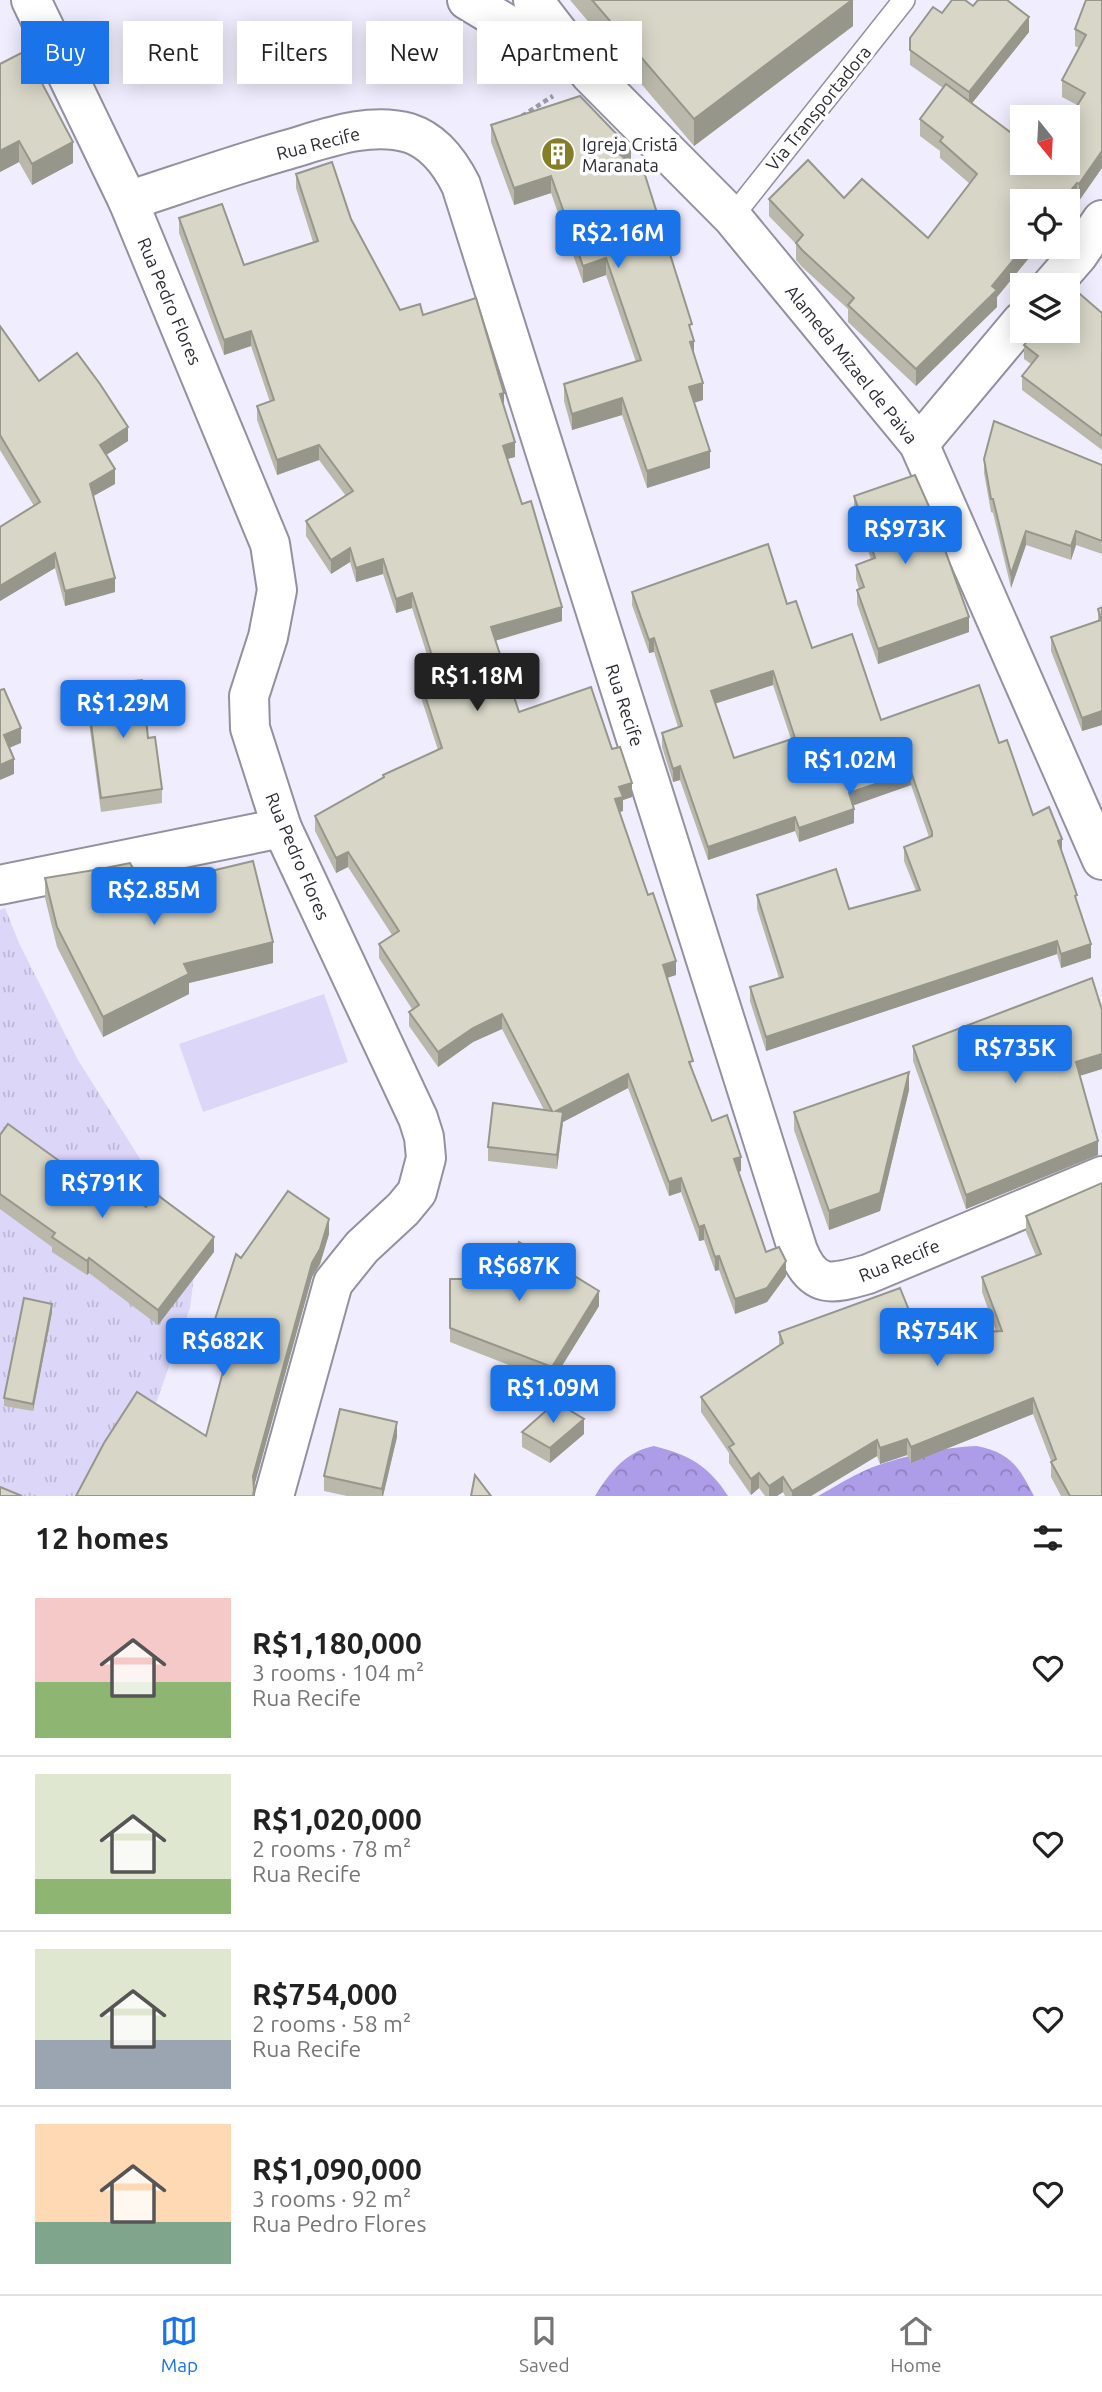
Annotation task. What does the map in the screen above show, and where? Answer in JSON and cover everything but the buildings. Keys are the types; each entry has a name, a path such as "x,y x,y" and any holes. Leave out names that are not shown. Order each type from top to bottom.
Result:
{"street":[{"name":"Rua Pedro Flores","path":"31,0 128,201 270,544 276,590 268,637 249,696 248,711 257,755 282,828 424,1136 426,1158 417,1192 403,1209 362,1247 333,1283 274,1496"},
{"path":"467,0 502,21"},
{"path":"533,0 549,21"},
{"name":"Alameda Mizael de Paiva","path":"600,84 732,217 919,444 1102,860"},
{"name":"Rua Recife","path":"128,201 318,141 371,130 408,133 422,139 439,152 453,169 461,185 805,1269 816,1278 826,1281 840,1282 867,1274 1102,1176"},
{"path":"1062,273 1102,220"},
{"path":"919,444 1010,335"},
{"path":"0,885 282,828"}],"lane":[{"name":"Via Transportadora","path":"732,217 904,0"}],"path":[{"path":"519,118 574,84"}],"green space":[{"path":"5,908 19,943 78,1060 185,1236 194,1276 190,1308 147,1428 137,1496 0,1496 0,910"},
{"path":"324,994 348,1062 203,1112 179,1044"},
{"path":"654,1446 678,1453 697,1463 713,1476 728,1496 595,1496 619,1464 635,1453"},
{"path":"977,1446 998,1453 1013,1463 1034,1496 818,1496 878,1465 936,1451"}],"place":[{"name":"Igreja Cristã Maranata","path":"558,154"}]}
